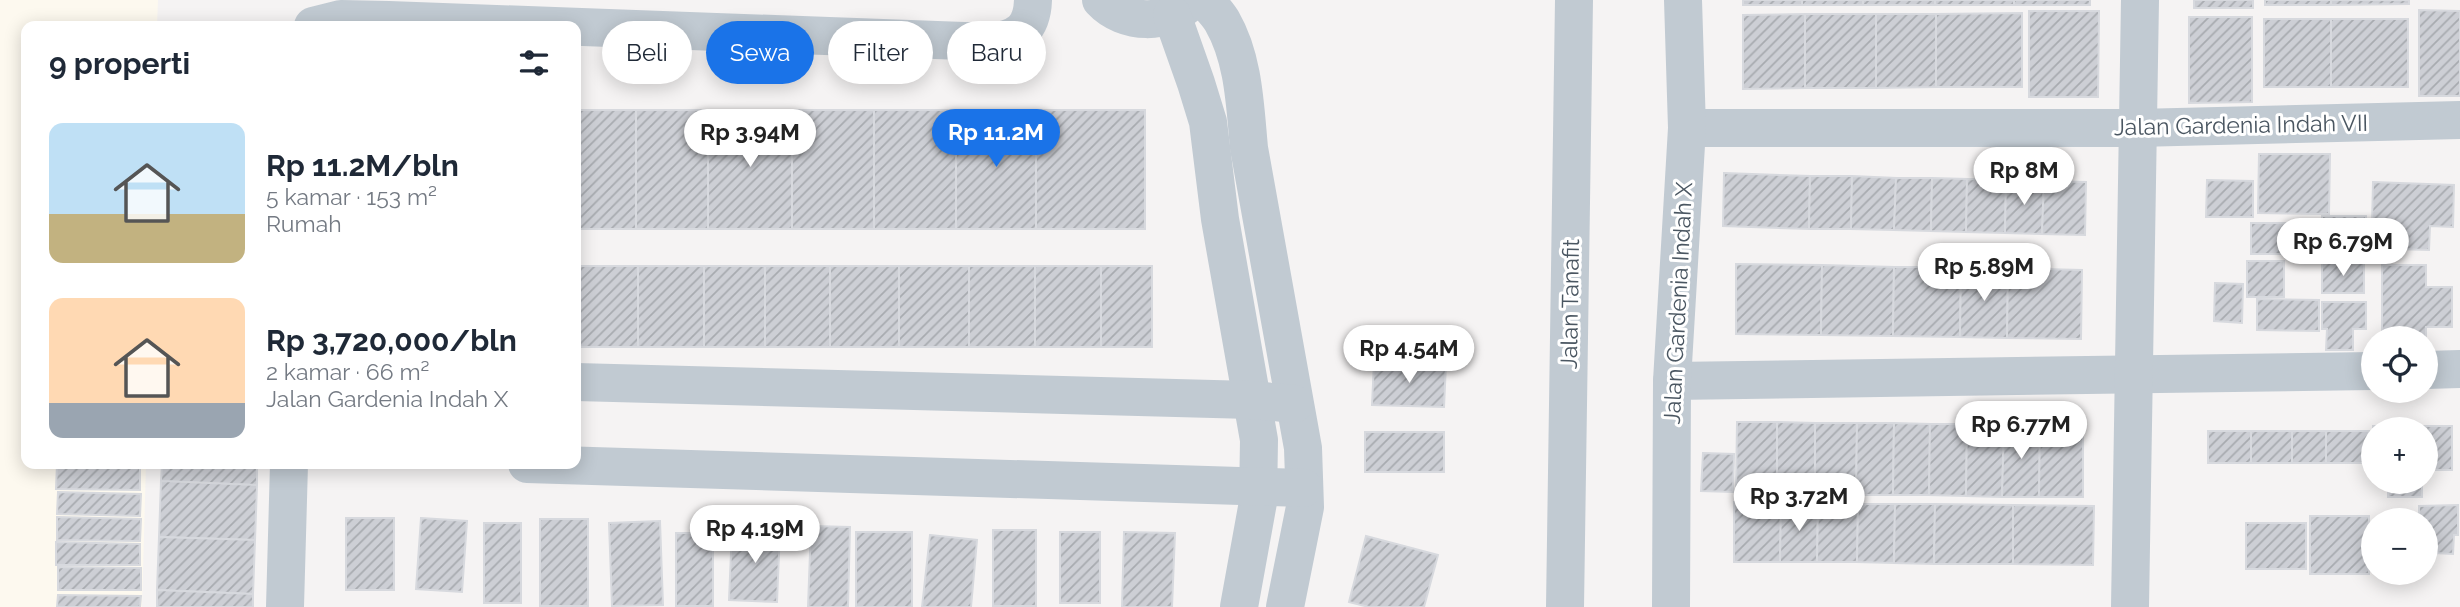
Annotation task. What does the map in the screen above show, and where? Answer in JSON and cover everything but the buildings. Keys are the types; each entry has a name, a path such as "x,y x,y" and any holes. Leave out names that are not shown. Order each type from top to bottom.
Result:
{"street":[{"path":"310,0 310,21"},
{"path":"581,27 991,42 1007,39 1028,25 1033,0"},
{"path":"1101,0 1119,14 1136,19 1154,20 1189,5 1222,21 1237,58 1249,149 1303,448 1305,507 1285,607"},
{"name":"Jalan Tanafit","path":"1565,607 1574,0"},
{"name":"Jalan Gardenia Indah X","path":"1671,607 1672,381 1687,128 1684,0"},
{"path":"2130,607 2140,0"},
{"path":"1189,5 1196,83 1208,122 1213,174 1259,440 1258,502 1239,607"},
{"path":"330,21 416,21"},
{"name":"Jalan Gardenia Indah VII","path":"1687,128 2137,128 2460,120"},
{"path":"2438,370 2460,369"},
{"path":"1672,381 2361,371"},
{"path":"581,382 1251,400 1294,404"},
{"path":"581,466 1304,488"},
{"path":"285,607 289,469"}],"shaded area":[{"path":"0,0 158,0 157,21 21,21 21,469 146,469 142,607 0,607"}]}
